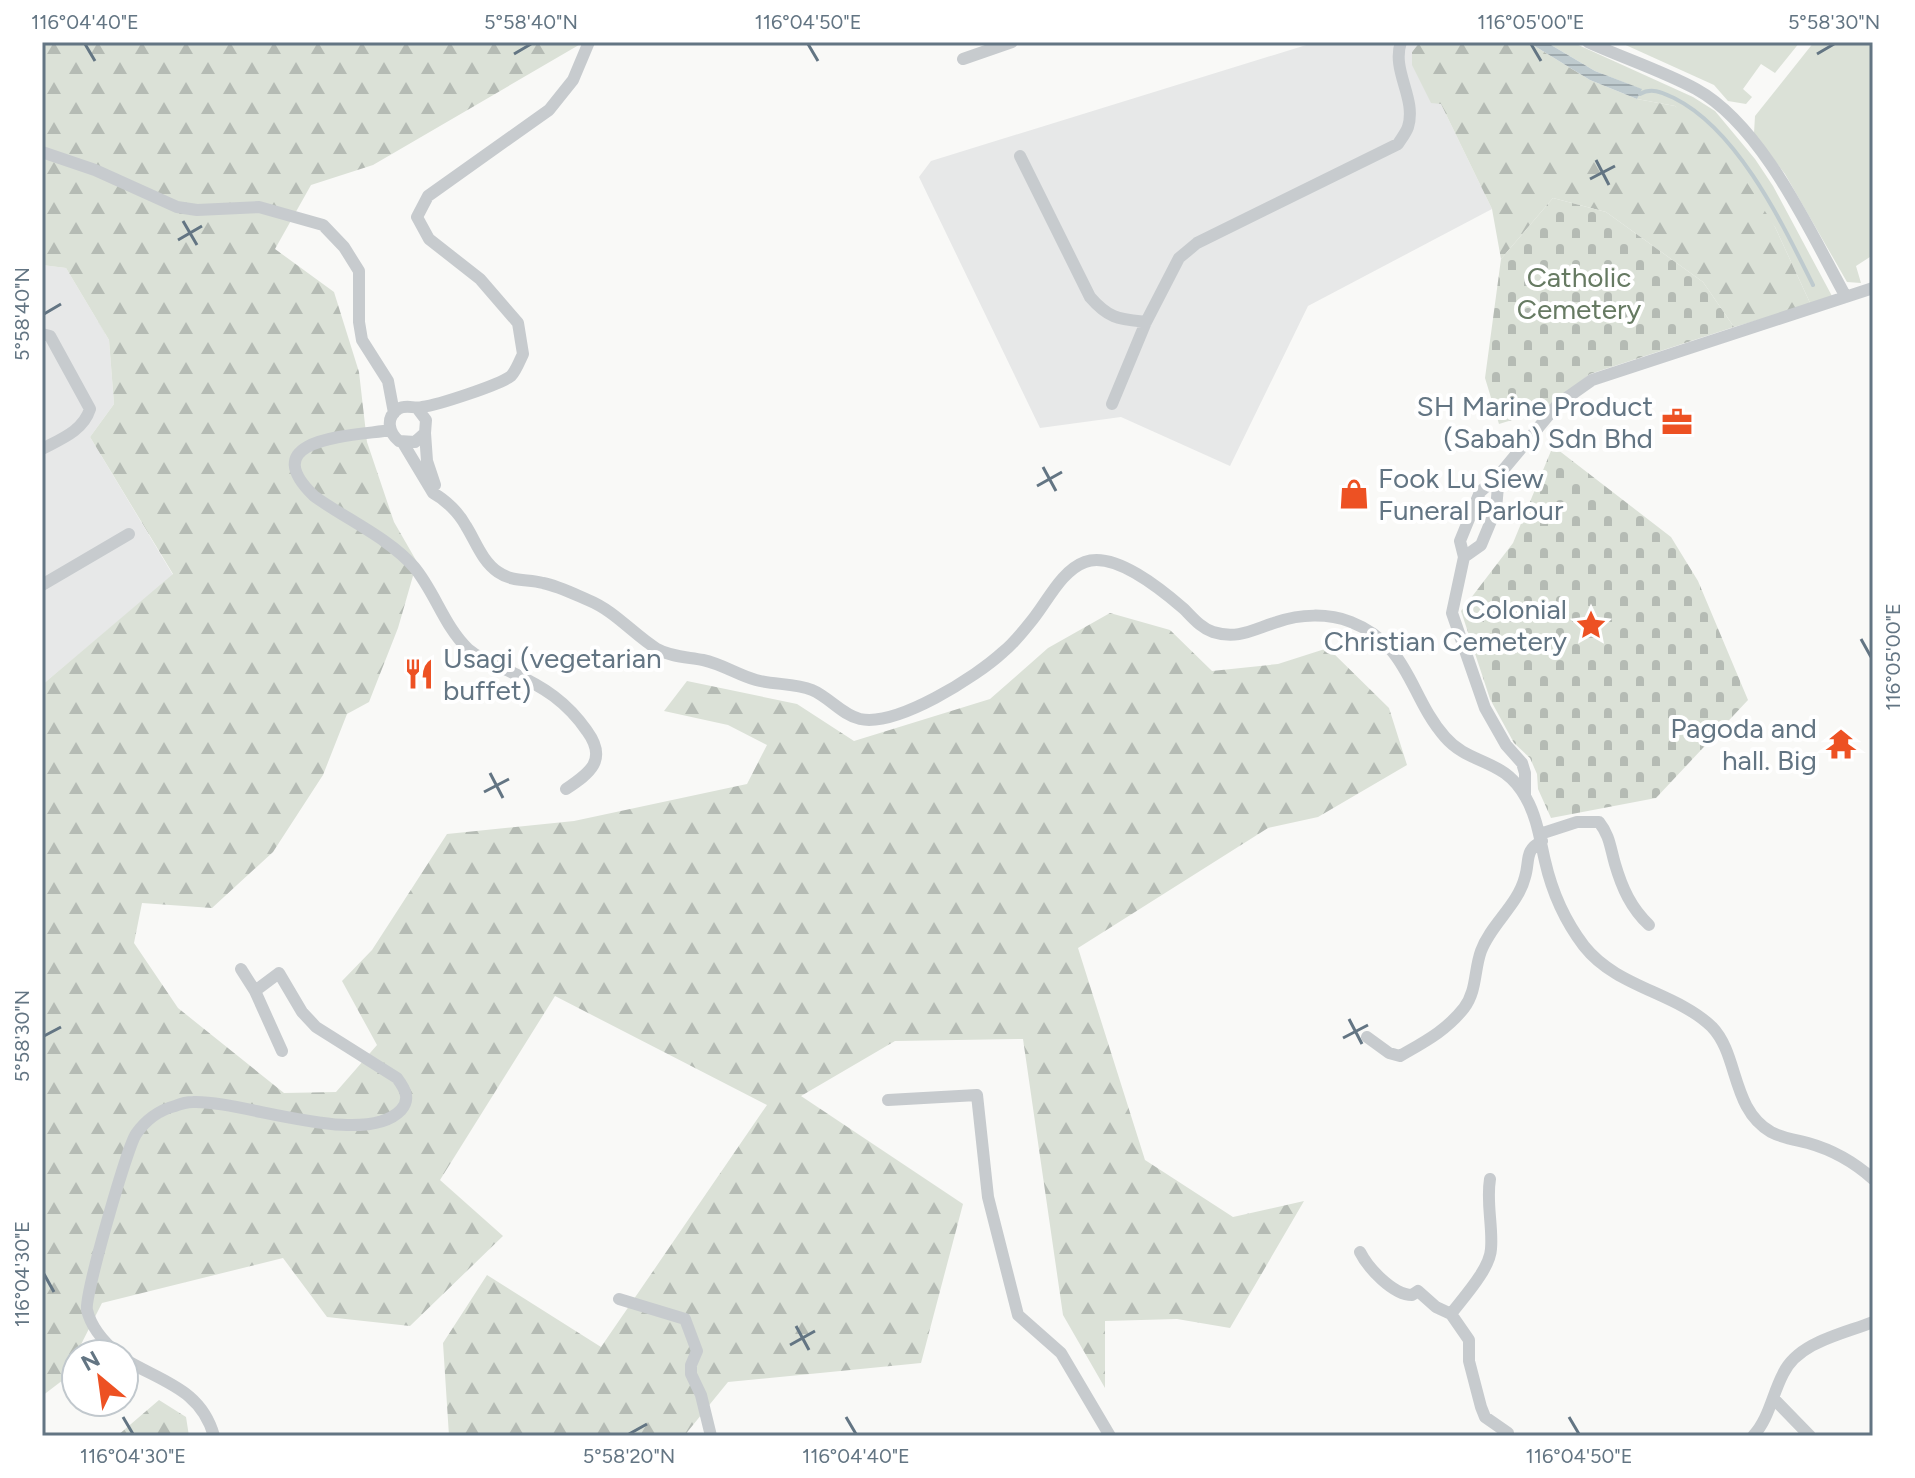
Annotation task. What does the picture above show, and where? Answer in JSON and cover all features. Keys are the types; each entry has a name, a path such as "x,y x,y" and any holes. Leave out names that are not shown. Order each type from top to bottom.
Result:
{"street":[{"path":"589,42 573,80 549,110 428,196 417,217 429,239 480,279 518,323 523,354 511,375 454,399 415,408 403,407 394,413 390,421 394,437 403,443 433,493 465,523 493,569 504,576 545,583 600,605 670,655 709,661 751,679 807,688 862,720 901,714 954,688 1004,652 1045,605 1065,576 1086,561 1111,560 1181,606 1204,628 1216,633 1236,636 1278,621 1329,616 1372,632 1406,666 1431,718 1450,743 1463,752 1498,766 1525,795"},
{"path":"963,59 1012,42"},
{"path":"1112,404 1146,322 1179,258 1197,243 1398,144 1408,127 1410,110 1398,66 1401,42"},
{"path":"1588,42 1696,89 1739,125 1774,168 1846,297"},
{"path":"42,152 95,170 177,207 197,210 259,207 323,225 344,247 359,271 362,340 388,381 425,416 429,472 439,496"},
{"path":"1020,156 1090,297 1115,319 1146,322"},
{"path":"1873,288 1592,380 1558,404 1499,475 1480,492 1460,541 1464,557 1452,613 1485,708 1506,745 1522,763 1525,795 1541,838 1556,898 1587,950 1632,984 1696,1016 1715,1030 1745,1104 1756,1121 1774,1134 1839,1154 1873,1179"},
{"path":"42,334 50,336 90,409 88,417 76,430 46,447 42,433"},
{"path":"388,381 394,413"},
{"path":"403,443 415,442 454,399"},
{"path":"391,430 313,443 300,449 294,459 294,470 302,485 314,496 394,550 413,567 445,618 472,652 539,686 569,707 596,744 596,759 589,774 566,789"},
{"path":"1464,557 1481,545 1496,509 1499,475"},
{"path":"42,585 129,534"},
{"path":"1367,1037 1389,1053 1400,1056 1443,1032 1465,1007 1474,989 1482,948 1525,878 1528,853 1541,838 1577,822 1599,822 1609,835 1615,864 1632,909 1649,925"},
{"path":"241,969 255,991 282,1051"},
{"path":"100,1338 86,1309 92,1273 135,1136 152,1116 172,1106 193,1102 262,1111 305,1123 372,1124 393,1117 404,1107 407,1099 404,1087 397,1078 316,1027 302,1012 279,973 255,991"},
{"path":"888,1100 977,1095 988,1197 1018,1315 1061,1353 1110,1436"},
{"path":"1451,1314 1492,1253 1487,1198 1490,1179"},
{"path":"1360,1252 1368,1269 1401,1292 1412,1295 1418,1291 1436,1307 1451,1314 1469,1340 1469,1361 1485,1417 1508,1433 1507,1436"},
{"path":"619,1299 685,1319 697,1351 691,1374 701,1395 711,1436"},
{"path":"1773,1436 1756,1433 1784,1371 1802,1350 1873,1322"},
{"path":"140,1368 192,1396 214,1436"},
{"path":"1773,1398 1810,1436"}],"shaded area":[{"path":"1316,42 1420,42 1412,52 1492,209 1308,306 1230,466 1121,417 1040,428 919,177 931,161"},
{"path":"1528,42 1546,42 1595,71 1642,89 1637,99 1590,80"},
{"path":"42,265 66,268 109,340 114,404 90,437 173,575 42,685"}],"green space":[{"path":"42,42 584,42 373,165 311,185 275,249 334,292 359,372 367,442 394,522 417,562 398,628 369,702 347,714 323,775 273,852 212,908 142,903 134,943 178,1008 284,1093 336,1092 377,1045 342,981 372,950 447,834 574,821 747,784 767,745 728,725 664,711 687,681 797,704 854,741 990,699 1048,648 1110,613 1170,630 1212,671 1278,664 1328,648 1389,708 1407,765 1318,817 1268,828 1078,948 1145,1160 1233,1217 1304,1201 1230,1328 1177,1319 1105,1321 1105,1388 1063,1315 1023,1039 895,1041 801,1096 963,1204 921,1363 728,1382 684,1436 449,1436 443,1343 487,1275 601,1347 767,1105 555,996 440,1180 503,1236 410,1326 327,1317 283,1258 102,1303 84,1338 60,1338 60,1382 42,1396 42,685 173,574 90,437 114,404 109,340 66,268 42,265"},
{"path":"1420,42 1528,42 1590,80 1637,99 1675,106 1701,127 1734,162 1775,227 1811,305 1734,327 1703,282 1606,212 1553,198 1501,259 1492,209 1441,104 1431,103 1412,65 1412,52"},
{"path":"1546,42 1574,43 1693,97 1715,111 1773,186 1832,296 1811,305 1775,227 1675,106 1637,99 1641,89 1595,71"},
{"path":"1619,42 1800,42 1775,73 1761,64 1743,89 1752,97 1746,104 1728,101 1714,85"},
{"path":"1814,42 1873,42 1873,255 1856,266 1861,283 1847,282 1785,174 1754,133 1755,116"},
{"name":"Catholic Cemetery","path":"1553,198 1606,212 1703,282 1734,327 1590,374 1534,418 1525,416 1499,424 1485,378 1501,259"},
{"name":"Colonial Christian Cemetery","path":"1553,446 1671,537 1698,581 1748,700 1656,798 1551,818 1538,789 1537,774 1530,758 1514,743 1490,699 1461,611 1513,543"},
{"path":"159,1400 186,1417 189,1436 117,1436"}],"waterway":[{"path":"1640,94 1653,91 1674,98 1718,132 1756,180 1813,285"}],"place":[{"name":"SH Marine Product (Sabah) Sdn Bhd","path":"1677,422"},
{"name":"Fook Lu Siew Funeral Parlour","path":"1354,494"},
{"name":"Colonial Christian Cemetery","path":"1591,625"},
{"name":"Usagi (vegetarian buffet)","path":"419,674"},
{"name":"Pagoda and hall. Big","path":"1841,744"}]}
